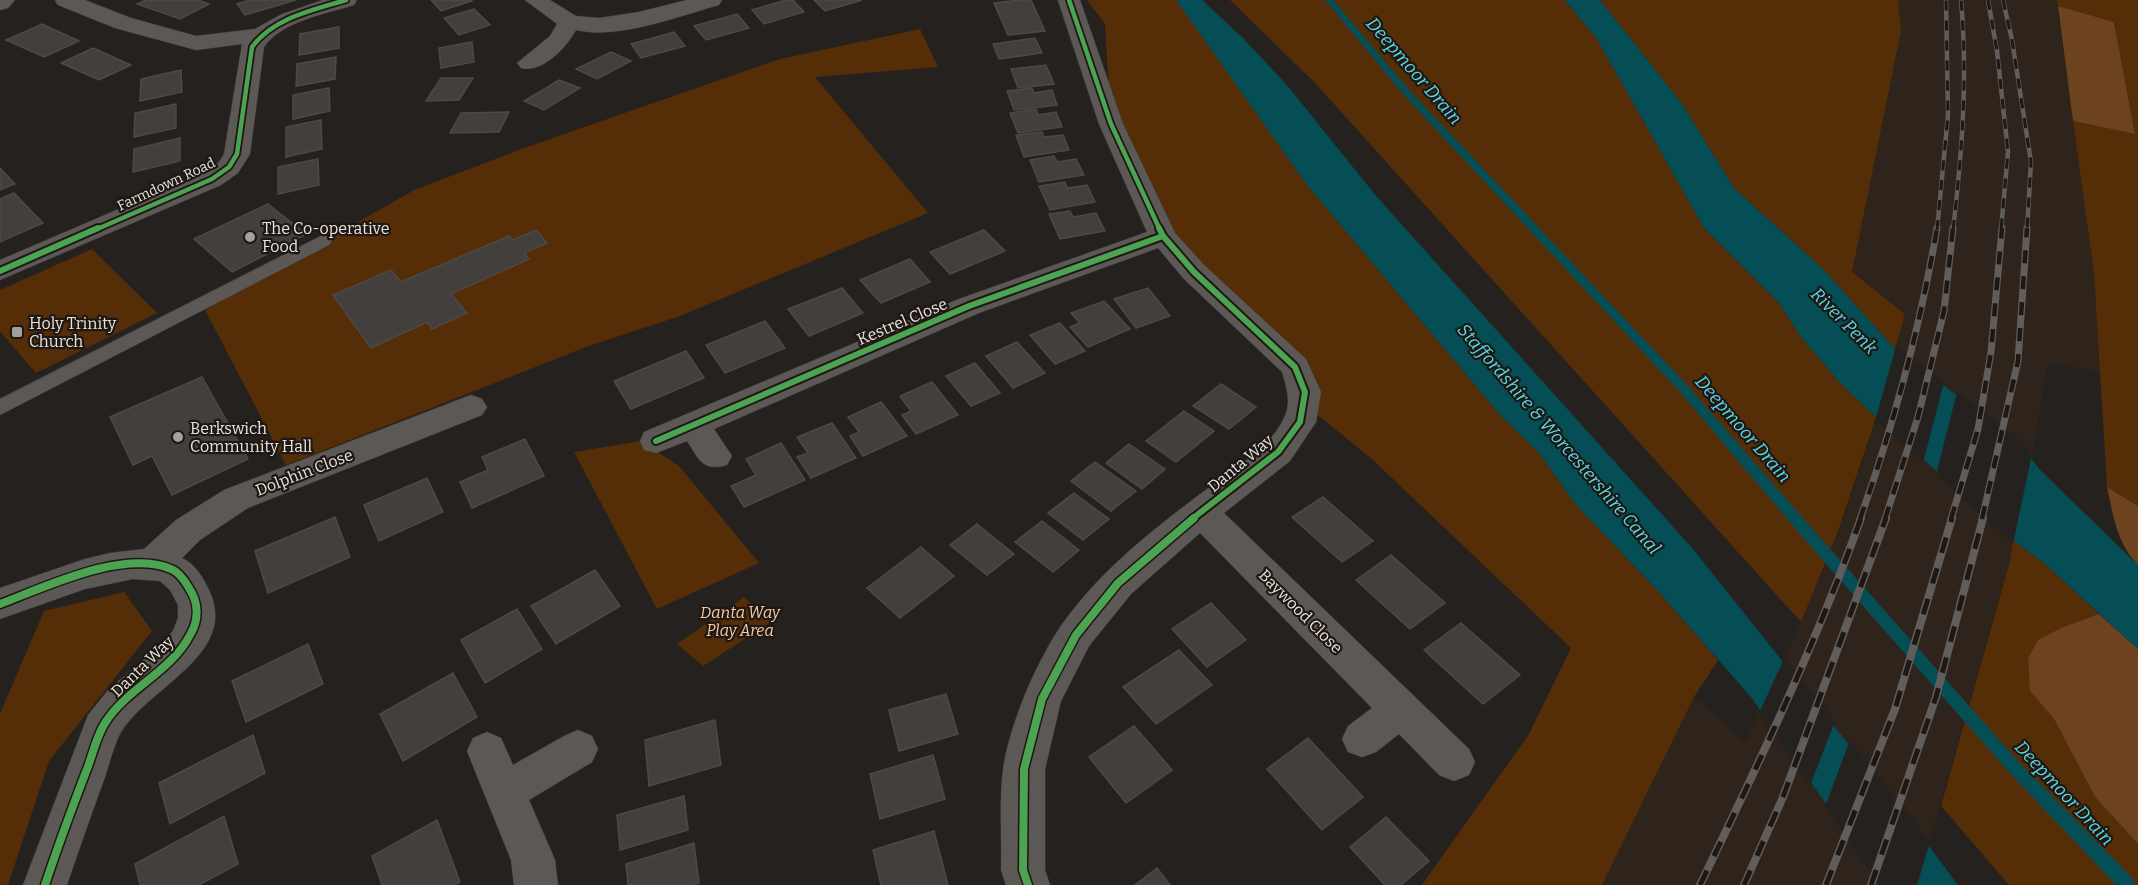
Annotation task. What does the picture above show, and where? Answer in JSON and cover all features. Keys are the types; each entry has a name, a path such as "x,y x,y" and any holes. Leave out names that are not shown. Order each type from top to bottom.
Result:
{"street":[{"path":"0,3 4,0"},
{"path":"66,0 123,23 196,43 261,35 319,8 346,0"},
{"path":"536,0 569,22 596,24 628,21 711,0"},
{"name":"Danta Way","path":"1028,885 1023,870 1024,769 1042,699 1076,635 1118,583 1201,512 1278,452 1300,422 1305,392 1295,368 1194,272 1163,236 1111,124 1069,0"},
{"path":"529,63 559,40 569,22"},
{"name":"Farmdown Road","path":"0,271 212,179 229,167 237,154 252,47 261,35"},
{"name":"Kestrel Close","path":"656,441 969,306 1163,236"},
{"name":"Dolphin Close","path":"152,564 188,530 236,499 471,407"},
{"path":"694,425 715,456"},
{"name":"Baywood Close","path":"1201,512 1454,762"},
{"name":"Danta Way","path":"0,604 85,573 119,566 152,564 170,568 182,577 194,595 198,616 186,642 160,672 127,698 105,722 45,885"},
{"path":"1362,739 1400,710"},
{"path":"505,792 578,749"},
{"path":"487,751 533,860 536,885"}],"lane":[{"path":"0,408 323,241"}],"shaded area":[{"path":"1898,0 2056,0 2094,273 2100,373 2052,362 2046,371 2035,440 2010,561 1917,885 1602,885 1694,697 1746,742 1801,622 1837,534 1863,458 1905,314 1852,272 1901,31"},
{"path":"2058,6 2114,22 2135,134 2073,121"},
{"path":"2107,487 2138,506 2138,565 2125,548 2121,538"},
{"path":"2099,614 2138,649 2138,844 2095,797 2054,719 2030,691 2028,659 2038,640 2063,627"}],"green space":[{"path":"1087,0 1176,0 1183,7 1307,185 1501,416 1539,453 1576,505 1657,590 1718,660 1694,697 1602,885 1422,885 1529,734 1571,648 1373,460 1314,412 1295,367 1163,236 1111,124 1105,24"},
{"path":"1230,0 1565,0 1597,39 1704,228 1779,303 1801,337 1840,383 1876,417 1837,534 1801,622 1316,84"},
{"path":"1600,0 1898,0 1901,31 1852,272 1905,314 1895,349 1824,270 1734,188 1682,104"},
{"path":"2056,0 2138,0 2138,506 2107,487 2094,273 2073,121 2135,134 2114,22 2058,6"},
{"path":"920,29 938,67 815,77 928,213 680,316 586,347 286,465 205,310 414,190 530,146 780,59"},
{"path":"92,249 157,313 36,373 0,331 0,290"},
{"path":"641,441 679,466 759,563 657,609 574,452"},
{"path":"2013,540 2045,564 2099,614 2063,627 2030,691 2054,719 2095,797 2138,844 2138,885 2009,885 1941,806 2010,561"},
{"path":"124,592 152,631 49,761 8,885 0,885 0,714 44,611"},
{"name":"Danta Way Play Area","path":"744,597 771,622 703,666 677,644"}],"water":[{"name":"Staffordshire & Worcestershire Canal","path":"1176,0 1202,0 1242,37 1286,84 1377,197 1693,549 1913,825 1958,885 1883,885 1751,697 1657,590 1576,505 1539,453 1501,416 1307,185"},
{"name":"River Penk","path":"1565,0 1600,0 1682,104 1734,188 1824,270 1895,349 2018,441 2041,471 2138,565 2138,649 2045,564 2013,540 1840,383 1801,337 1779,303 1704,228 1597,39"}],"pier":[{"path":"1896,346 1944,382 1923,463 1875,421"},
{"path":"1957,392 2020,439 2032,454 2013,544 1936,475"},
{"path":"1785,657 1835,721 1810,786 1759,713"},
{"path":"1850,740 1930,842 1917,885 1879,885 1825,807"}],"building":[{"path":"146,0 198,0 209,4 180,19 137,4"},
{"path":"250,0 296,0 245,15 237,4"},
{"path":"431,0 471,0 472,1 441,11"},
{"path":"793,0 804,12 764,24 752,10"},
{"path":"814,0 862,0 825,11"},
{"path":"1031,0 1045,31 1008,35 994,3"},
{"path":"474,9 490,25 459,35 444,18"},
{"path":"737,14 749,28 706,40 694,26"},
{"path":"42,24 79,41 44,57 6,40"},
{"path":"339,27 339,48 299,55 300,34"},
{"path":"674,32 685,46 641,58 631,44"},
{"path":"1035,38 1042,53 999,59 993,44"},
{"path":"472,42 474,62 441,68 439,48"},
{"path":"93,48 131,65 99,80 61,63"},
{"path":"611,52 631,61 597,79 576,69"},
{"path":"336,57 335,79 296,86 297,64"},
{"path":"1046,65 1054,84 1018,88 1011,69"},
{"path":"181,70 182,92 140,101 141,79"},
{"path":"441,78 473,78 459,100 426,101"},
{"path":"559,80 580,88 544,110 524,101"},
{"path":"329,88 330,111 293,119 293,95"},
{"path":"1032,88 1034,93 1052,90 1057,105 1014,110 1007,91"},
{"path":"176,104 176,128 134,137 135,113"},
{"path":"1036,109 1038,115 1056,112 1062,127 1018,133 1010,113"},
{"path":"509,112 499,132 450,133 461,113"},
{"path":"321,120 322,149 286,157 286,127"},
{"path":"1042,132 1044,137 1063,135 1069,150 1024,157 1016,135"},
{"path":"180,138 180,161 133,172 134,149"},
{"path":"1054,156 1057,162 1076,159 1084,175 1039,182 1030,160"},
{"path":"318,159 319,185 278,194 278,167"},
{"path":"0,168 15,184 0,190"},
{"path":"1065,182 1067,188 1087,185 1095,202 1050,210 1039,186"},
{"path":"14,193 43,223 0,242 0,199"},
{"name":"The Co-operative Food","path":"268,204 306,234 232,272 194,239"},
{"path":"1070,211 1073,217 1096,213 1105,231 1060,239 1049,214"},
{"path":"536,230 547,243 524,253 529,259 451,294 467,313 432,329 427,322 371,348 333,295 391,270 401,282 509,236 513,240"},
{"path":"984,230 1005,251 950,274 930,252"},
{"path":"910,259 930,282 881,303 860,280"},
{"path":"842,288 863,313 809,336 788,309"},
{"path":"1148,288 1170,316 1136,328 1114,299"},
{"path":"1104,301 1130,329 1088,347 1070,327 1080,323 1071,313"},
{"path":"765,321 785,348 725,373 706,345"},
{"path":"1060,323 1085,351 1055,364 1030,335"},
{"path":"1017,342 1045,373 1013,388 986,356"},
{"path":"686,351 704,378 631,409 614,381"},
{"path":"975,363 1000,393 971,406 946,376"},
{"name":"Berkswich Community Hall","path":"202,377 248,459 172,495 152,456 133,465 110,417"},
{"path":"932,382 958,415 916,434 902,415 911,411 900,396"},
{"path":"1221,384 1256,407 1229,429 1193,406"},
{"path":"881,402 907,436 863,456 850,436 859,432 848,417"},
{"path":"1184,411 1214,431 1176,462 1146,441"},
{"path":"832,423 856,458 811,478 797,457 808,453 797,437"},
{"path":"525,439 544,476 472,508 460,482 488,470 482,457"},
{"path":"781,443 805,480 744,507 731,486 756,475 746,459"},
{"path":"1129,444 1165,469 1142,489 1106,463"},
{"path":"1095,462 1136,491 1111,511 1071,481"},
{"path":"427,478 443,512 379,541 364,505"},
{"path":"1074,493 1109,519 1083,540 1048,513"},
{"path":"1323,497 1373,541 1342,562 1292,517"},
{"path":"335,517 350,557 268,593 255,551"},
{"path":"1042,521 1079,550 1053,572 1015,542"},
{"path":"977,524 1014,554 987,575 950,545"},
{"path":"921,547 954,576 900,618 867,588"},
{"path":"1391,555 1445,603 1410,629 1356,580"},
{"path":"595,570 620,606 556,644 531,606"},
{"path":"1211,603 1246,640 1207,667 1172,629"},
{"path":"517,609 542,649 485,683 461,640"},
{"path":"1461,623 1520,675 1483,704 1424,650"},
{"path":"308,644 323,684 246,722 232,681"},
{"path":"1179,650 1212,685 1156,724 1123,687"},
{"path":"453,673 477,717 403,761 380,714"},
{"path":"946,694 958,734 899,751 889,710"},
{"path":"715,720 721,765 649,786 645,740"},
{"path":"1134,726 1172,770 1126,803 1089,757"},
{"path":"253,735 265,773 170,824 159,783"},
{"path":"1308,738 1363,797 1322,830 1267,769"},
{"path":"933,755 945,799 880,819 870,774"},
{"path":"684,796 688,830 620,850 617,815"},
{"path":"224,816 238,864 199,885 140,885 135,864"},
{"path":"1386,817 1429,861 1401,885 1385,885 1350,847"},
{"path":"437,820 460,882 455,885 382,885 372,856"},
{"path":"934,831 948,885 881,885 873,850"},
{"path":"694,843 699,883 692,885 628,885 626,864"},
{"path":"1157,868 1170,885 1135,885"}],"waterway":[{"name":"Deepmoor Drain","path":"1329,0 1407,93 1684,389 2012,765 2127,885"}],"railway":[{"path":"1937,230 1948,115 1946,0"},
{"path":"1953,230 1963,115 1964,58 1961,0"},
{"path":"1988,0 1997,51 2008,152 2001,230"},
{"path":"2003,0 2012,40 2031,162 2027,230"},
{"path":"1860,519 1905,375 1923,302 1937,228"},
{"path":"1885,519 1918,417 1944,311 1953,228"},
{"path":"1951,519 1978,429 1991,352 2002,228"},
{"path":"1982,519 2018,361 2027,228"},
{"path":"1700,885 1806,658 1861,518"},
{"path":"1744,885 1783,797 1886,518"},
{"path":"1826,885 1895,709 1952,518"},
{"path":"1871,885 1936,697 1983,518"}],"cycle path":[{"path":"0,271 212,179 229,167 237,154 252,47 261,35 278,24 346,0"},
{"path":"1028,885 1023,870 1024,769 1042,699 1076,635 1118,583 1201,512 1278,452 1300,422 1305,392 1295,367 1194,272 1163,236 1111,124 1069,0"},
{"path":"656,441 969,306 1163,236"},
{"path":"0,604 85,574 133,564 154,564 175,571 188,585 197,605 193,631 186,643 177,654 112,712 102,728 45,885"}],"place":[{"name":"The Co-operative Food","path":"250,237"},
{"name":"Holy Trinity Church","path":"17,332"},
{"name":"Berkswich Community Hall","path":"178,437"}]}
